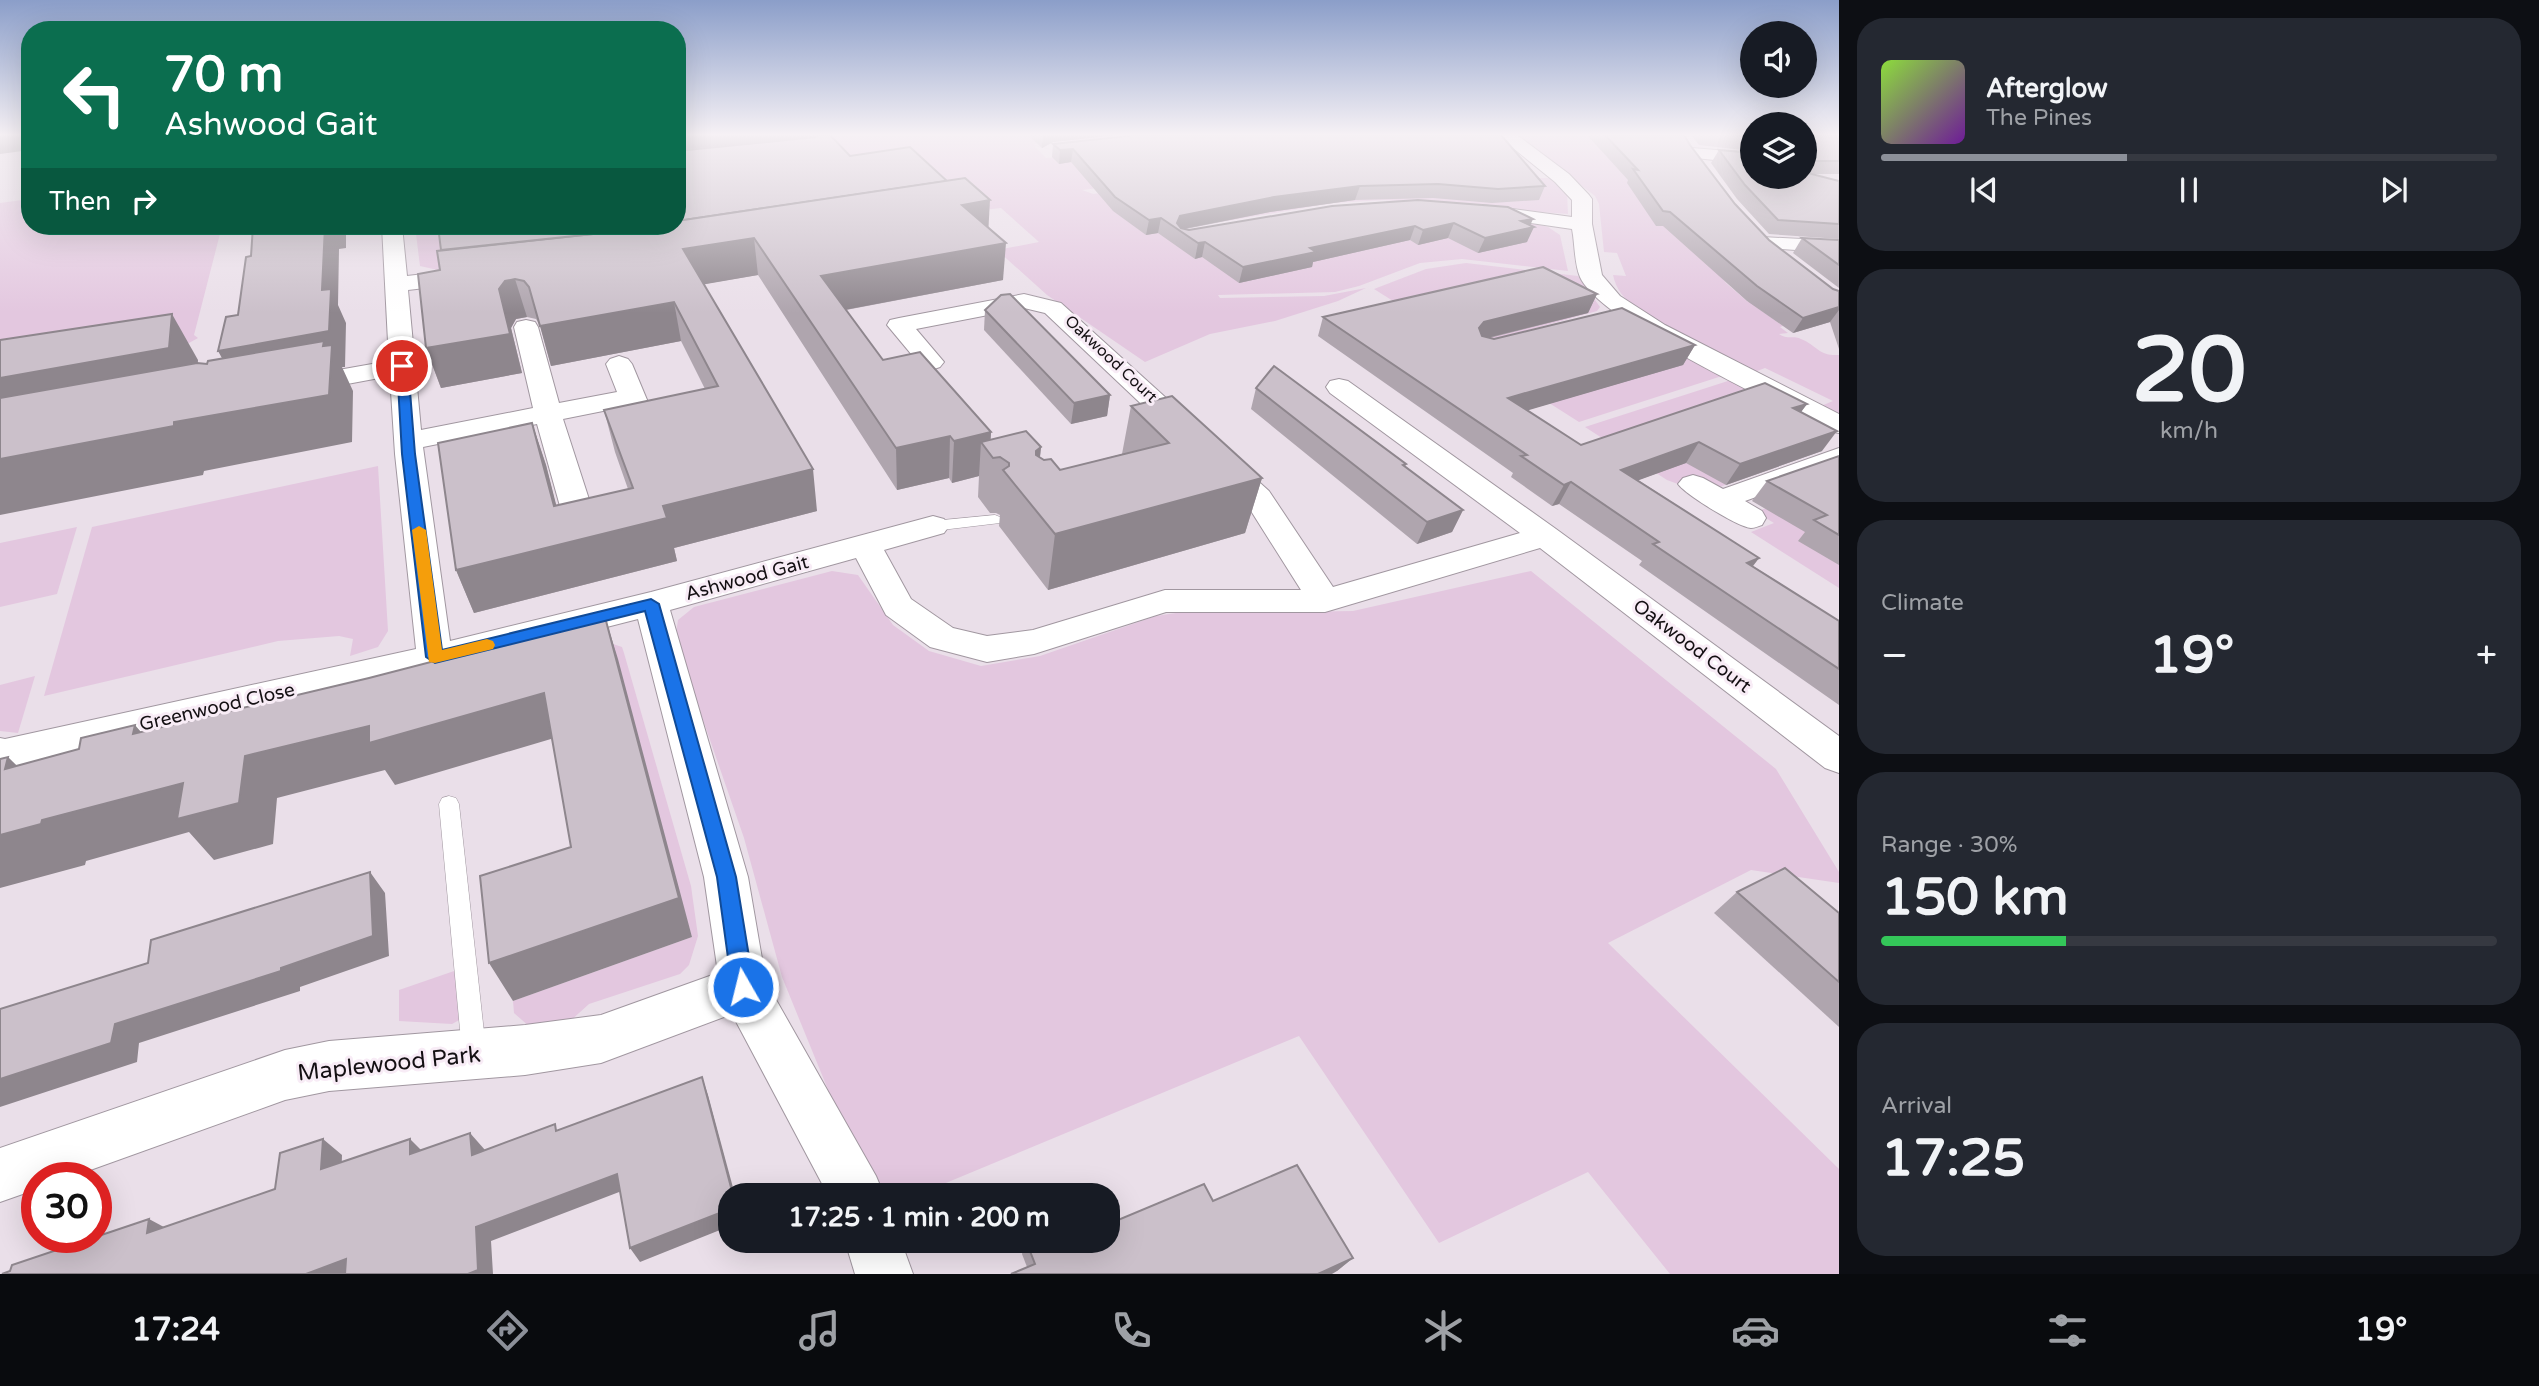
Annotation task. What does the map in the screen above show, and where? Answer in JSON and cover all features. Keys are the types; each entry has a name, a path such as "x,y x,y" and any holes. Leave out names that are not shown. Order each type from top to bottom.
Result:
{"street":[{"path":"1578,194 1584,204 1582,224 1595,282 1612,301 1630,315 1839,425"},
{"path":"1466,210 1582,224"},
{"path":"1746,227 1793,268"},
{"path":"393,235 408,441 435,657"},
{"path":"1762,243 1839,247"},
{"path":"397,284 484,274"},
{"name":"Oakwood Court","path":"931,362 899,325 1024,301 1053,308 1258,497 1325,601"},
{"path":"1594,321 1630,315"},
{"path":"526,327 548,414 581,524"},
{"path":"619,364 645,429"},
{"path":"268,391 402,366"},
{"name":"Oakwood Court","path":"1339,387 1545,536 1839,757"},
{"path":"408,441 632,397"},
{"path":"1720,500 1839,457"},
{"path":"1693,484 1751,518"},
{"name":"Ashwood Gait","path":"435,657 651,604 933,526"},
{"path":"866,545 898,607 942,638 987,649 1034,642 1164,601 1325,601 1545,536"},
{"path":"651,604 726,877 743,987 851,1183"},
{"name":"Greenwood Close","path":"0,753 4,755 435,657"},
{"name":"Maplewood Park","path":"0,1175 285,1074 329,1066 475,1055 601,1039 743,987"},
{"path":"877,1253 884,1274"}],"lane":[{"path":"933,526 995,520"},
{"path":"449,804 475,1055"}],"shaded area":[{"path":"686,194 1567,194 1568,214 1384,200 1333,203 1167,231 1529,222 1548,227 1560,235 1568,271 1462,259 1420,263 1335,292 1218,295 1220,298 1324,296 1366,288 1338,301 1275,321 1210,334 1145,362 1047,295 997,250 1039,242 1001,208 442,271 420,266 416,235 686,235"},
{"path":"1593,194 1647,194 1685,228 1726,283 1748,302 1807,304 1759,309 1783,326 1780,327 1788,333 1779,334 1782,336 1798,338 1822,352 1839,355 1839,415 1821,406 1833,401 1765,368 1752,373 1636,309 1614,280 1613,275 1626,276 1617,253 1604,252 1599,204"},
{"path":"21,200 21,235 220,235 194,335 198,338 189,343 0,382 0,203"},
{"path":"1466,263 1578,276 1600,307 1597,311 1493,340 1452,338 1374,289 1426,269"},
{"path":"1656,342 1722,376 1579,422 1497,370"},
{"path":"1731,380 1815,424 1781,463 1720,487 1694,477 1686,487 1667,480 1585,427"},
{"path":"378,466 388,631 378,647 350,656 353,639 339,636 278,641 44,696 92,527"},
{"path":"1839,479 1839,588 1751,532 1774,523 1756,512"},
{"path":"77,527 57,594 0,607 0,543"},
{"path":"832,571 858,575 893,625 929,651 981,666 1040,656 1156,616 1209,608 1290,612 1353,611 1531,571 1776,769 1839,872 1839,883 1751,870 1608,943 1839,1169 1839,1274 1670,1274 1588,1172 1439,1243 1299,1036 946,1183 866,1183 782,977 744,838 675,639 678,620 694,607"},
{"path":"607,642 622,647 624,653 691,886 698,936 689,965 680,974 589,1004 569,1022 530,1027 514,1013 513,1001 692,937"},
{"path":"35,676 18,733 0,731 0,685"},
{"path":"457,970 461,1019 452,1024 399,1021 399,990"}],"building":[{"path":"686,194 856,194 686,220"},
{"path":"855,194 984,194 990,200 962,205 1006,243 821,276 883,360 920,352 991,432 954,441 950,436 896,448 754,238 683,249 813,469 663,506 667,518 456,570 438,443 532,423 554,506 633,488 604,410 718,386 674,302 540,326 529,287 524,281 515,279 505,281 499,289 510,334 426,348 418,274 440,270 437,251 584,235 686,235 686,220"},
{"path":"1113,194 1294,194 1180,216 1177,223 1181,228 1189,230 1332,206 1418,200 1508,207 1533,219 1521,221 1534,227 1485,238 1454,223 1423,230 1415,226 1310,248 1316,252 1243,267 1205,242 1198,243 1161,218 1149,220"},
{"path":"1651,194 1728,194 1769,240 1839,291 1839,307 1803,318 1757,286 1670,212 1663,211"},
{"path":"1754,194 1839,194 1839,224 1778,220"},
{"path":"252,235 325,235 322,290 331,289 329,331 218,351 226,317 238,315 246,257 251,256"},
{"path":"439,235 584,235 441,250"},
{"path":"1802,238 1839,240 1839,265"},
{"path":"1543,267 1597,294 1484,322 1479,328 1482,336 1494,339 1622,308 1695,345 1508,398 1581,445 1765,383 1807,404 1793,408 1837,431 1740,464 1699,442 1621,470 1759,558 1747,563 1839,621 1839,669 1653,544 1659,542 1571,482 1564,485 1521,456 1527,455 1323,317"},
{"path":"1010,294 1110,395 1074,403 985,310 1001,295"},
{"path":"172,314 169,348 0,378 0,340"},
{"path":"324,341 323,346 332,345 329,395 174,422 174,426 0,459 0,398 197,363 207,364 208,361"},
{"path":"1274,366 1463,510 1427,522 1256,388"},
{"path":"1172,396 1262,478 1055,534 1003,470 1009,463 1000,457 993,458 981,442 1026,431 1041,447 1036,451 1036,455 1044,460 1051,459 1060,470 1169,443 1131,406"},
{"path":"1839,456 1839,535 1814,520 1827,515 1767,481"},
{"path":"605,617 679,898 489,963 480,876 571,847 544,693 369,743 369,726 245,756 239,803 177,819 183,783 42,820 41,824 0,835 0,759 8,757 5,769 79,749 81,738 135,725 133,734 369,678"},
{"path":"1785,868 1839,913 1839,982 1737,892"},
{"path":"370,872 373,936 281,968 281,971 115,1024 111,1043 0,1079 0,1009 148,963 151,940"},
{"path":"702,1077 730,1183 718,1183 718,1214 630,1248 617,1174 476,1227 478,1270 468,1274 345,1274 346,1259 306,1274 2,1274 10,1271 12,1265 48,1253 112,1253 112,1231 149,1219 147,1233 275,1189 280,1153 323,1139 321,1169 410,1139 410,1154 470,1133 472,1155 555,1124 556,1131"},
{"path":"1297,1165 1353,1258 1318,1274 1011,1274 1035,1264 1031,1253 1120,1253 1120,1219 1204,1184 1213,1201"}],"slow traffic":[{"path":"419,530 435,657 487,645"}],"route":[{"path":"402,366 409,454 435,657 651,604 726,877 743,987"}]}
